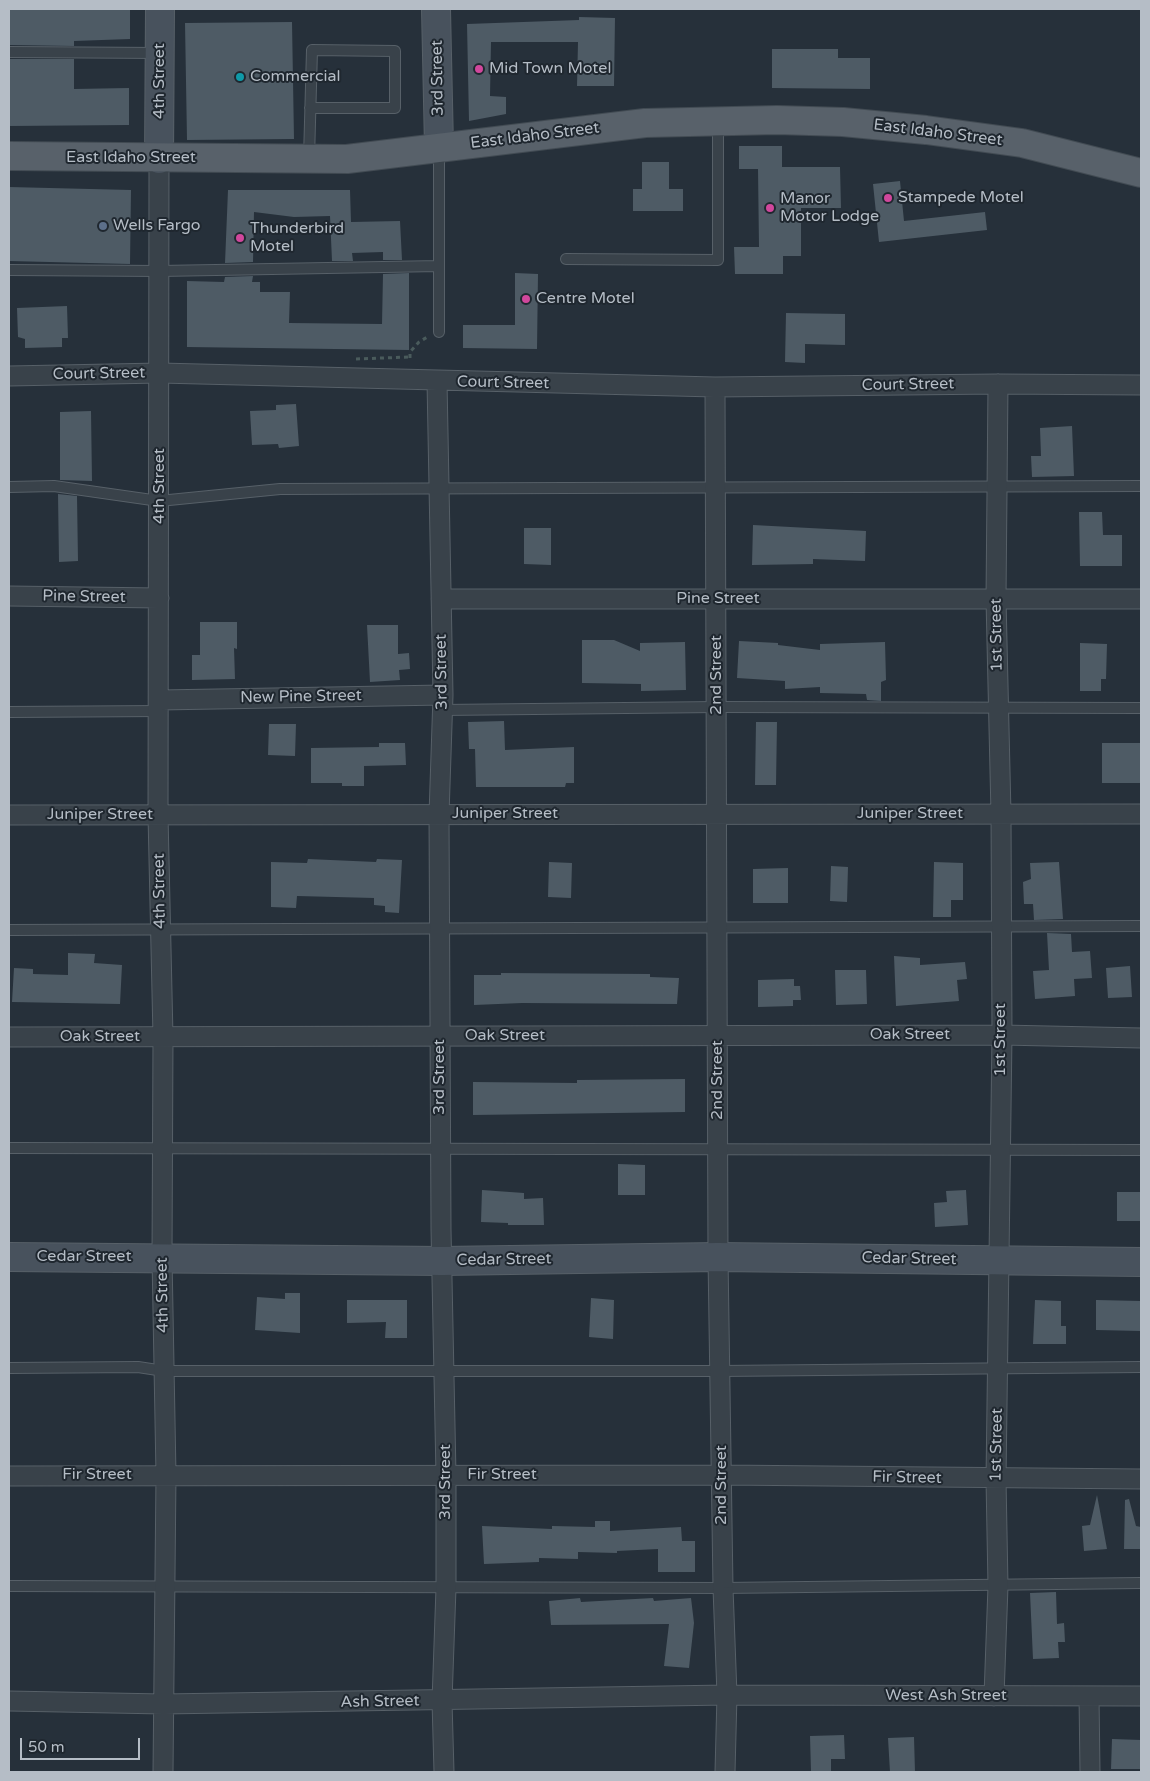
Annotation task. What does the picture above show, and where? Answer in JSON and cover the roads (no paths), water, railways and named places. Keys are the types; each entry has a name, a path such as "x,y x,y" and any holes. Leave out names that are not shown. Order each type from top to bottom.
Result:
{"main road":[{"name":"East Idaho Street","path":"9,156 347,158 645,123 718,120 853,122 1022,143 1141,173"}],"street":[{"name":"4th Street","path":"160,9 160,706 158,815 163,1037 162,1257 166,1475 163,1772"},
{"name":"3rd Street","path":"436,9 439,147"},
{"name":"Court Street","path":"9,376 160,373 715,387 998,384 1141,385"},
{"name":"3rd Street","path":"437,381 442,703 439,815 440,1036 446,1475 446,1588 442,1701 444,1772"},
{"name":"1st Street","path":"994,1696 998,1586 996,1480 1002,1035 996,599 998,384"},
{"name":"2nd Street","path":"715,387 718,1257 723,1475 723,1588 727,1695 725,1772"},
{"name":"Pine Street","path":"9,596 159,598"},
{"name":"Pine Street","path":"440,599 1141,599"},
{"name":"New Pine Street","path":"160,706 442,703"},
{"name":"Juniper Street","path":"9,816 1141,814"},
{"name":"Oak Street","path":"9,1037 1002,1035 1141,1038"},
{"name":"Cedar Street","path":"9,1257 162,1257 442,1262 718,1257 1141,1262"},
{"name":"Fir Street","path":"9,1476 723,1475 996,1480 1141,1479"},
{"name":"West Ash Street","path":"751,1696 1141,1696"},
{"name":"Ash Street","path":"9,1701 163,1704 751,1696"},
{"path":"1089,1696 1090,1772"}],"lane":[{"path":"309,158 310,108 312,50 395,51 395,108 310,108"},
{"path":"9,52 160,54"},
{"path":"566,259 718,260 718,120"},
{"path":"439,147 439,332"},
{"path":"9,270 160,271 439,266"},
{"path":"9,487 54,486 160,500 280,489 997,485 1141,486"},
{"path":"442,703 716,707 1141,708"},
{"path":"9,712 160,706"},
{"path":"9,930 717,926 1001,928 1141,926"},
{"path":"9,1148 1141,1150"},
{"path":"9,1368 138,1367 164,1371 720,1371 1141,1367"},
{"path":"9,1586 166,1588 723,1588 1141,1583"}],"place":[{"name":"Mid Town Motel","path":"479,69"},
{"name":"Commercial","path":"240,77"},
{"name":"Stampede Motel","path":"888,198"},
{"name":"Manor Motor Lodge","path":"770,208"},
{"name":"Wells Fargo","path":"103,226"},
{"name":"Thunderbird Motel","path":"240,238"},
{"name":"Centre Motel","path":"526,299"}]}
